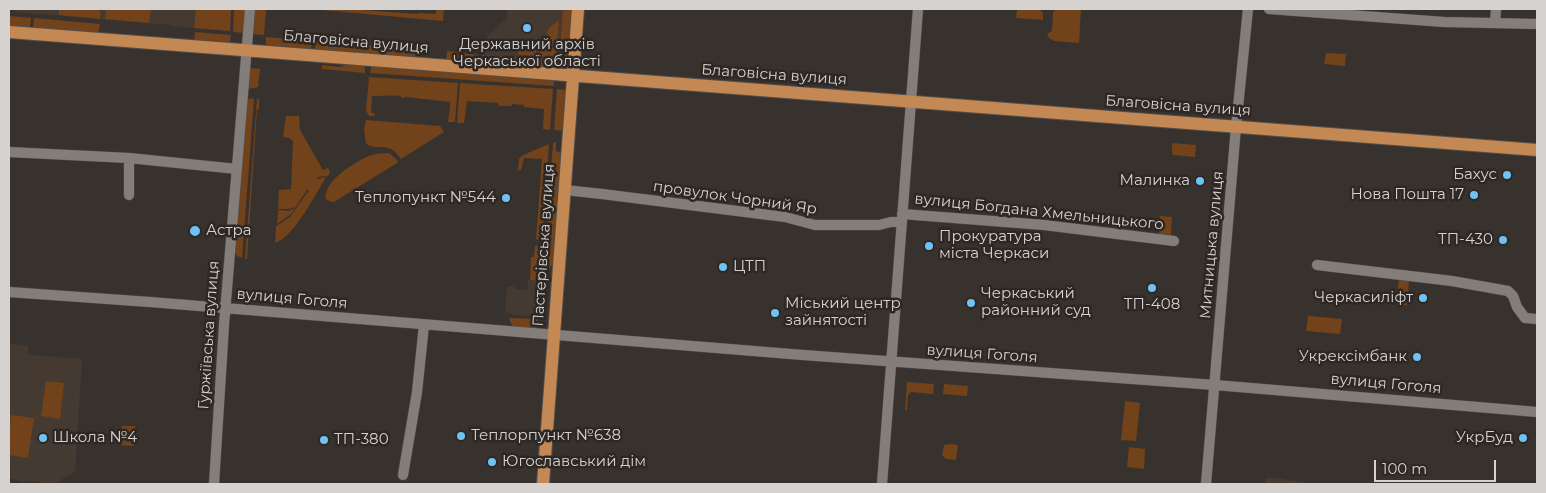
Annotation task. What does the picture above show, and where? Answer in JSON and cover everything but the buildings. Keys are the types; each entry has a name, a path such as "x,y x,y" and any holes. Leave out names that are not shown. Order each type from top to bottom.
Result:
{"main road":[{"name":"Пастерівська вулиця","path":"543,484 578,9"},
{"name":"Благовісна вулиця","path":"9,32 1537,150"}],"street":[{"name":"Гуржіївська вулиця","path":"214,484 250,9"},
{"name":"вулиця Богдана Хмельницького","path":"882,484 918,9"},
{"name":"Митницька вулиця","path":"1206,484 1236,127 1248,9"},
{"path":"1269,9 1444,22 1537,24"},
{"path":"1495,22 1496,9"},
{"path":"9,152 129,158 237,169"},
{"path":"129,158 129,195"},
{"name":"провулок Чорний Яр","path":"565,190 785,217 815,225 879,225 902,218"},
{"name":"вулиця Богдана Хмельницького","path":"902,218 1044,225 1174,241"},
{"path":"1317,265 1452,280 1508,291 1513,296 1516,307 1525,318 1537,319"},
{"name":"вулиця Гоголя","path":"9,292 891,362 1215,385 1537,412"},
{"path":"403,476 417,392 424,325"}],"shaded area":[{"path":"15,9 231,9 230,31 15,12"},
{"path":"59,9 98,9 101,13 100,19 59,15"},
{"path":"106,9 151,9 149,23 105,19"},
{"path":"196,9 231,9 230,31 194,28"},
{"path":"234,9 246,9 244,33 233,32"},
{"path":"254,9 266,9 264,35 252,34"},
{"path":"311,9 435,14 437,9 444,9 443,21"},
{"path":"508,9 572,9 568,59 565,66 561,69 480,62 482,52 485,49 486,38 503,21 508,19"},
{"path":"563,9 572,9 568,59 559,58"},
{"path":"1020,9 1040,10 1043,13 1043,20 1016,18 1017,11"},
{"path":"1055,9 1081,9 1079,43 1054,41 1049,38 1047,34 1052,31"},
{"path":"9,16 31,18 30,27 9,26"},
{"path":"34,18 100,24 98,33 33,28"},
{"path":"559,20 557,43 548,43 546,39 548,29"},
{"path":"195,32 231,35 230,43 194,40"},
{"path":"266,37 312,41 311,49 266,46"},
{"path":"315,41 420,49 419,58 315,49"},
{"path":"519,45 555,48 556,57 518,55"},
{"path":"447,51 478,55 474,62 446,60"},
{"path":"1326,53 1346,54 1345,66 1324,64"},
{"path":"483,55 504,56 504,64 482,63"},
{"path":"513,58 555,61 555,68 512,65"},
{"path":"349,64 363,65 365,73 322,69 322,65 339,67"},
{"path":"372,65 554,80 554,86 370,73"},
{"path":"250,68 260,69 258,87 248,89"},
{"path":"369,77 458,83 455,122 448,122 450,102 401,98 401,96 372,96 371,113 375,113 374,116 369,116 366,111"},
{"path":"460,83 553,89 550,130 543,129 544,109 512,104 512,106 499,106 498,103 467,101 464,123 457,123"},
{"path":"557,89 566,90 563,131 554,130"},
{"path":"254,99 242,258 235,253 247,100"},
{"path":"257,99 259,99 259,109 257,109 247,259 245,259"},
{"path":"286,116 299,116 300,130 323,170 328,168 330,172 328,176 317,177 318,179 326,177 296,224 289,233 275,243 276,226 290,217 309,190 307,190 296,207 278,209 279,190 291,189 293,141 283,137"},
{"path":"366,120 440,126 444,132 401,159 388,148 366,144 364,129"},
{"path":"556,142 556,151 562,153 554,263 548,269 547,279 544,277 553,143"},
{"path":"1172,143 1196,145 1195,157 1173,155"},
{"path":"549,144 542,240 538,240 536,239 542,159 524,158 521,170 518,170 519,159 523,155"},
{"path":"389,153 398,161 397,163 334,202 326,199 329,186 341,173 371,155"},
{"path":"295,207 291,214 277,224 278,210 289,211"},
{"path":"1160,216 1172,217 1171,235 1159,234"},
{"path":"542,245 539,281 530,280 531,257 534,257 535,246"},
{"path":"1399,279 1409,280 1407,305 1396,304"},
{"path":"528,280 541,281 540,305 538,305 539,316 505,313 507,286 527,290"},
{"path":"1308,316 1342,319 1340,334 1306,331"},
{"path":"509,318 538,319 537,330 513,328"},
{"name":"Школа №4","path":"9,344 28,346 28,353 30,355 82,359 75,472 55,483 48,484 28,480 25,482 9,478 12,471 9,471"},
{"path":"46,381 64,383 60,419 41,416"},
{"path":"907,382 934,384 933,394 911,392 908,395 907,410 905,410"},
{"path":"944,384 968,386 967,396 943,394"},
{"path":"1125,401 1140,403 1136,441 1121,440"},
{"path":"11,415 34,418 28,458 9,455"},
{"path":"122,426 135,426 134,446 121,445"},
{"path":"944,445 958,445 956,460 946,459 942,455"},
{"path":"1129,447 1145,449 1144,469 1127,467"},
{"path":"1266,478 1277,478 1313,484 1266,484"}],"place":[{"name":"Державний архів Черкаської області","path":"527,28"},
{"name":"Бахус","path":"1507,175"},
{"name":"Малинка","path":"1200,181"},
{"name":"Нова Пошта 17","path":"1474,195"},
{"name":"Теплопункт №544","path":"506,198"},
{"name":"Астра","path":"195,231"},
{"name":"ТП-430","path":"1503,240"},
{"name":"Прокуратура міста Черкаси","path":"929,246"},
{"name":"ЦТП","path":"723,267"},
{"name":"ТП-408","path":"1152,288"},
{"name":"Черкасиліфт","path":"1423,298"},
{"name":"Черкаський районний суд","path":"971,303"},
{"name":"Міський центр зайнятості","path":"775,313"},
{"name":"Укрексімбанк","path":"1417,357"},
{"name":"Теплорпункт №638","path":"461,436"},
{"name":"Школа №4","path":"43,438"},
{"name":"УкрБуд","path":"1523,438"},
{"name":"ТП-380","path":"324,440"},
{"name":"Югославський дім","path":"492,462"}]}
